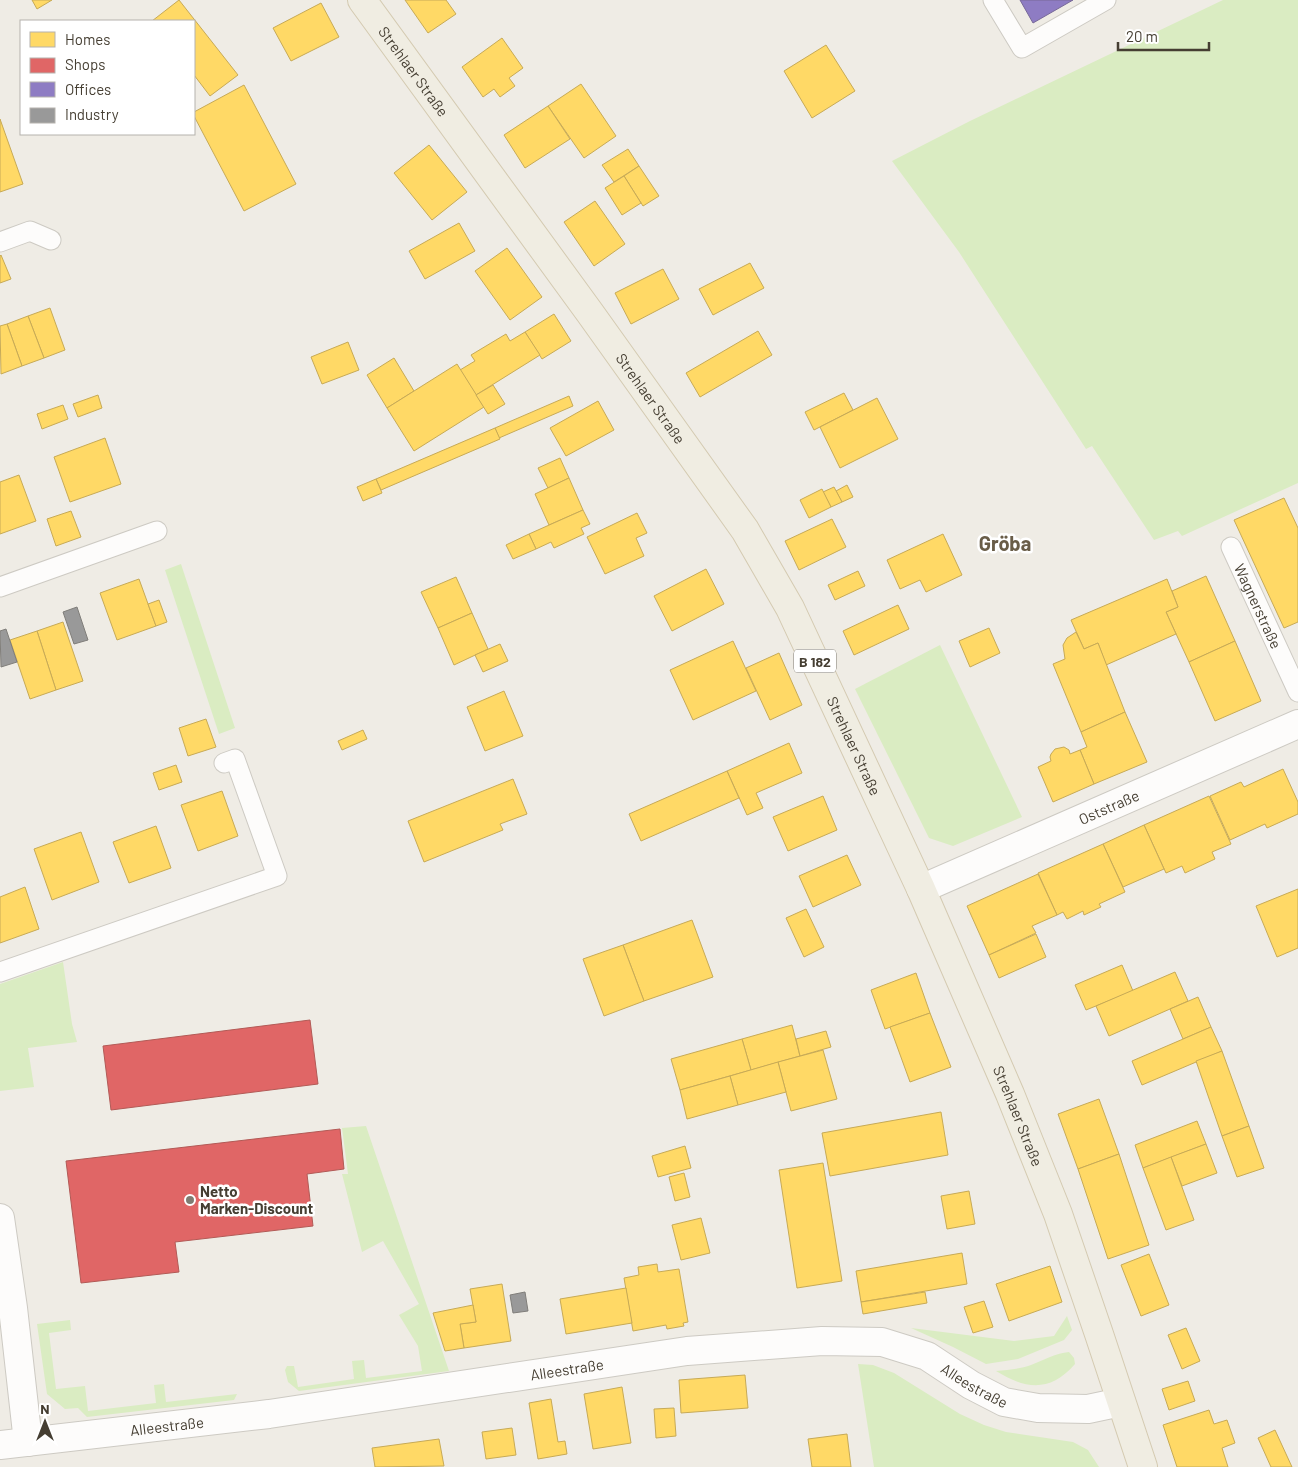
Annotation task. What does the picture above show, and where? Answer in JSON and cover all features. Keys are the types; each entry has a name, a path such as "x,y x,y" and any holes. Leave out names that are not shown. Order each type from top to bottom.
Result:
{"main road":[{"name":"Strehlaer Straße","path":"362,0 745,530 790,608 921,889 1010,1094 1058,1214 1100,1334 1143,1467"}],"street":[{"name":"Oststraße","path":"921,889 1298,724"},
{"path":"0,1218 13,1308 28,1442"},
{"name":"Alleestraße","path":"0,1445 269,1414 687,1351 822,1341 882,1342 927,1356 971,1385 1004,1402 1038,1408 1088,1409 1121,1402"}],"lane":[{"path":"992,0 1022,48 1106,0"},
{"path":"0,242 30,231 52,240"},
{"path":"0,587 157,531"},
{"name":"Wagnerstraße","path":"1231,547 1298,692"},
{"path":"0,972 277,876 235,759 224,763"}],"green space":[{"path":"1223,0 1298,0 1298,483 1182,536 1178,531 1154,540 1092,446 1086,449 959,252 892,161 970,121"},
{"path":"181,564 235,728 219,734 165,570"},
{"path":"940,645 1022,817 953,846 929,838 855,689"},
{"path":"63,962 72,1024 77,1042 28,1048 34,1087 0,1091 0,984"},
{"path":"366,1126 449,1371 299,1391 288,1382 285,1370 287,1366 294,1366 298,1387 354,1379 352,1361 364,1360 366,1378 422,1371 418,1346 399,1315 419,1304 383,1241 362,1252 342,1174 348,1174 342,1128"},
{"path":"1067,1316 1072,1330 1064,1340 1018,1359 986,1364 911,1328 1014,1341 1054,1336"},
{"path":"70,1320 71,1330 49,1333 56,1389 85,1386 88,1411 156,1403 154,1385 164,1384 166,1402 237,1394 234,1400 87,1417 78,1408 65,1409 47,1394 37,1324"},
{"path":"1069,1352 1074,1358 1075,1364 1066,1373 1047,1384 1037,1385 1017,1382 996,1371 1031,1365 1055,1355"},
{"path":"858,1364 873,1365 894,1373 960,1414 984,1425 1006,1432 1073,1442 1088,1450 1099,1467 874,1467"}],"building: Homes":[{"path":"32,0 52,0 37,9"},
{"path":"179,0 195,20 153,20"},
{"path":"405,0 446,0 456,14 428,33"},
{"path":"321,3 339,37 291,61 273,28"},
{"path":"195,20 238,75 210,96 195,76"},
{"path":"502,38 523,68 509,78 515,86 500,97 494,89 483,97 462,67"},
{"path":"826,45 855,91 812,118 784,71"},
{"path":"581,84 616,136 584,158 548,106"},
{"path":"244,85 296,184 244,211 195,118 195,111"},
{"path":"548,106 570,139 525,168 504,135"},
{"path":"0,119 23,184 0,192"},
{"path":"429,145 467,192 432,220 394,173"},
{"path":"628,149 639,166 614,182 602,165"},
{"path":"639,166 659,196 643,206 624,176"},
{"path":"624,176 641,203 622,215 605,188"},
{"path":"595,201 625,244 594,266 564,222"},
{"path":"459,223 475,251 425,279 409,251"},
{"path":"507,248 542,297 510,320 475,271"},
{"path":"0,256 11,279 0,283"},
{"path":"750,263 764,288 713,315 699,289"},
{"path":"663,269 679,299 631,324 615,293"},
{"path":"50,308 65,350 44,358 28,316"},
{"path":"554,314 571,341 542,359 525,332"},
{"path":"28,316 44,358 22,366 7,324"},
{"path":"7,324 22,366 1,374 0,326"},
{"path":"758,331 772,355 700,397 686,373"},
{"path":"525,332 540,355 476,395 460,370 475,361 471,355 506,334 510,341"},
{"path":"348,342 359,370 322,384 311,357"},
{"path":"394,358 414,391 387,408 367,375"},
{"path":"457,364 484,407 414,451 387,408"},
{"path":"493,385 505,404 488,414 476,395"},
{"path":"844,393 853,410 814,430 805,412"},
{"path":"98,395 102,408 78,417 73,404"},
{"path":"569,396 573,406 499,438 495,428"},
{"path":"877,398 898,439 840,468 820,427"},
{"path":"598,401 614,430 566,456 550,428"},
{"path":"63,405 68,419 42,429 37,414"},
{"path":"495,428 500,439 381,490 376,479"},
{"path":"105,438 121,484 70,502 54,457"},
{"path":"560,458 569,478 548,488 538,468"},
{"path":"19,475 36,521 0,534 0,482"},
{"path":"569,478 583,510 549,525 535,494"},
{"path":"376,479 382,493 363,501 357,487"},
{"path":"847,485 853,497 842,502 836,491"},
{"path":"834,487 842,502 831,507 823,492"},
{"path":"822,489 831,507 809,518 800,500"},
{"path":"1284,498 1298,528 1298,622 1284,628 1234,520"},
{"path":"583,510 590,524 581,528 584,534 554,548 551,542 536,549 529,534"},
{"path":"71,511 81,537 56,546 47,519"},
{"path":"637,513 647,533 636,538 644,556 605,574 587,537"},
{"path":"832,519 846,547 799,570 785,541"},
{"path":"529,534 536,549 513,559 506,545"},
{"path":"943,534 962,575 926,592 920,580 900,589 887,560"},
{"path":"706,569 724,604 672,631 654,596"},
{"path":"858,571 865,586 835,600 828,585"},
{"path":"1206,576 1235,641 1189,662 1166,612 1178,607 1172,591"},
{"path":"456,577 472,613 438,628 421,592"},
{"path":"139,579 156,626 117,640 100,593"},
{"path":"1167,579 1178,607 1166,612 1176,634 1106,665 1098,643 1084,649 1071,620"},
{"path":"159,600 167,622 156,626 148,604"},
{"path":"898,605 909,629 854,655 843,631"},
{"path":"472,613 488,649 454,665 438,628"},
{"path":"63,622 83,681 56,690 37,631"},
{"path":"989,628 1000,653 970,667 959,641"},
{"path":"37,631 56,690 30,699 10,640"},
{"path":"1076,632 1084,649 1098,643 1125,712 1081,732 1053,664 1065,659 1063,645 1067,638"},
{"path":"733,641 756,691 693,720 670,670"},
{"path":"1235,641 1261,701 1215,721 1189,662"},
{"path":"500,644 508,661 483,672 475,655"},
{"path":"779,653 802,705 770,720 746,668"},
{"path":"504,691 523,736 485,751 467,707"},
{"path":"1125,712 1147,762 1094,784 1080,750 1087,747 1081,732"},
{"path":"206,719 216,747 188,756 179,728"},
{"path":"363,730 367,739 342,750 338,741"},
{"path":"789,743 802,773 756,793 763,808 747,815 727,771"},
{"path":"1064,747 1069,750 1070,754 1080,750 1094,784 1053,802 1038,767 1051,761 1051,754 1055,749"},
{"path":"176,765 182,782 159,790 153,773"},
{"path":"1283,769 1298,802 1298,814 1267,828 1265,824 1230,840 1210,796 1241,782 1244,787"},
{"path":"727,771 739,798 641,841 629,814"},
{"path":"513,779 527,814 500,824 503,830 424,862 408,821"},
{"path":"222,791 238,836 198,851 181,805"},
{"path":"823,796 837,830 788,851 773,817"},
{"path":"1209,796 1231,844 1212,852 1215,859 1185,873 1182,866 1166,873 1144,825"},
{"path":"1144,825 1164,869 1123,887 1103,844"},
{"path":"156,826 171,868 129,883 113,842"},
{"path":"81,832 99,882 52,900 34,849"},
{"path":"1103,844 1125,892 1099,904 1101,907 1084,915 1083,911 1067,919 1063,912 1057,915 1038,873"},
{"path":"847,855 861,885 813,907 799,876"},
{"path":"1038,874 1057,915 1032,926 1036,933 989,955 967,906"},
{"path":"25,887 39,929 0,943 0,897"},
{"path":"1298,889 1298,948 1277,957 1256,906"},
{"path":"806,909 824,947 804,957 786,918"},
{"path":"692,920 713,977 644,1001 623,945"},
{"path":"1036,934 1046,957 999,978 989,955"},
{"path":"623,945 644,1001 604,1016 583,959"},
{"path":"1122,965 1133,991 1086,1010 1075,985"},
{"path":"1175,972 1188,1001 1109,1036 1096,1006"},
{"path":"916,973 930,1013 885,1029 871,990"},
{"path":"1198,997 1211,1027 1183,1039 1170,1009"},
{"path":"930,1013 951,1067 910,1082 890,1027"},
{"path":"792,1025 800,1056 751,1070 742,1039"},
{"path":"1211,1027 1222,1051 1142,1085 1132,1061"},
{"path":"826,1031 831,1047 800,1056 796,1039"},
{"path":"742,1039 751,1070 680,1090 671,1059"},
{"path":"823,1050 837,1099 791,1111 778,1062"},
{"path":"1222,1051 1249,1126 1222,1136 1196,1061"},
{"path":"778,1062 786,1092 738,1105 730,1076"},
{"path":"730,1076 738,1105 687,1119 680,1090"},
{"path":"1099,1099 1119,1154 1078,1169 1058,1114"},
{"path":"941,1112 948,1155 830,1176 822,1133"},
{"path":"1197,1121 1206,1144 1143,1168 1135,1145"},
{"path":"1249,1126 1264,1168 1237,1177 1222,1136"},
{"path":"1206,1144 1217,1173 1182,1186 1171,1157"},
{"path":"685,1146 691,1168 658,1177 652,1156"},
{"path":"1119,1154 1149,1245 1108,1259 1078,1169"},
{"path":"1171,1157 1194,1220 1166,1230 1143,1168"},
{"path":"823,1163 842,1281 797,1288 779,1170"},
{"path":"684,1173 690,1197 675,1201 669,1177"},
{"path":"969,1191 975,1224 947,1229 941,1196"},
{"path":"701,1218 710,1253 681,1260 672,1225"},
{"path":"962,1253 967,1284 861,1302 856,1271"},
{"path":"1149,1254 1169,1305 1141,1316 1121,1265"},
{"path":"657,1264 658,1272 679,1269 688,1322 683,1323 684,1326 667,1329 666,1325 633,1331 624,1278 639,1275 638,1267"},
{"path":"1050,1266 1062,1302 1009,1321 996,1284"},
{"path":"502,1284 511,1341 464,1348 460,1324 476,1322 470,1289"},
{"path":"626,1288 632,1323 566,1334 560,1299"},
{"path":"925,1292 927,1303 863,1314 861,1302"},
{"path":"984,1301 993,1327 973,1333 964,1307"},
{"path":"473,1305 476,1322 460,1324 464,1348 445,1351 433,1313"},
{"path":"1186,1328 1200,1361 1182,1369 1168,1335"},
{"path":"745,1375 748,1408 681,1413 679,1380"},
{"path":"1188,1381 1195,1401 1169,1410 1162,1389"},
{"path":"622,1387 631,1443 593,1449 584,1394"},
{"path":"551,1399 558,1442 565,1441 567,1454 538,1459 529,1403"},
{"path":"674,1408 676,1436 656,1438 654,1409"},
{"path":"1209,1410 1214,1424 1227,1420 1235,1443 1222,1448 1228,1467 1177,1467 1163,1425"},
{"path":"512,1428 516,1455 486,1459 482,1432"},
{"path":"1275,1430 1292,1467 1271,1467 1258,1438"},
{"path":"847,1434 851,1467 812,1467 808,1439"},
{"path":"439,1439 444,1466 375,1467 372,1448"}],"building: Shops":[{"path":"310,1020 318,1084 111,1110 103,1046"},
{"name":"Netto Marken-Discount","path":"340,1129 344,1169 307,1174 313,1226 175,1242 179,1272 81,1283 66,1161"}],"building: Offices":[{"path":"1020,0 1073,0 1033,23"}],"building: Industry":[{"path":"77,607 88,640 74,644 63,612"},
{"path":"6,629 17,662 1,667 0,631"},
{"path":"525,1292 528,1311 513,1313 510,1295"}],"place":[{"name":"Netto Marken-Discount","path":"190,1200"}],"district":[{"name":"Gröba","path":"1005,543"}]}
